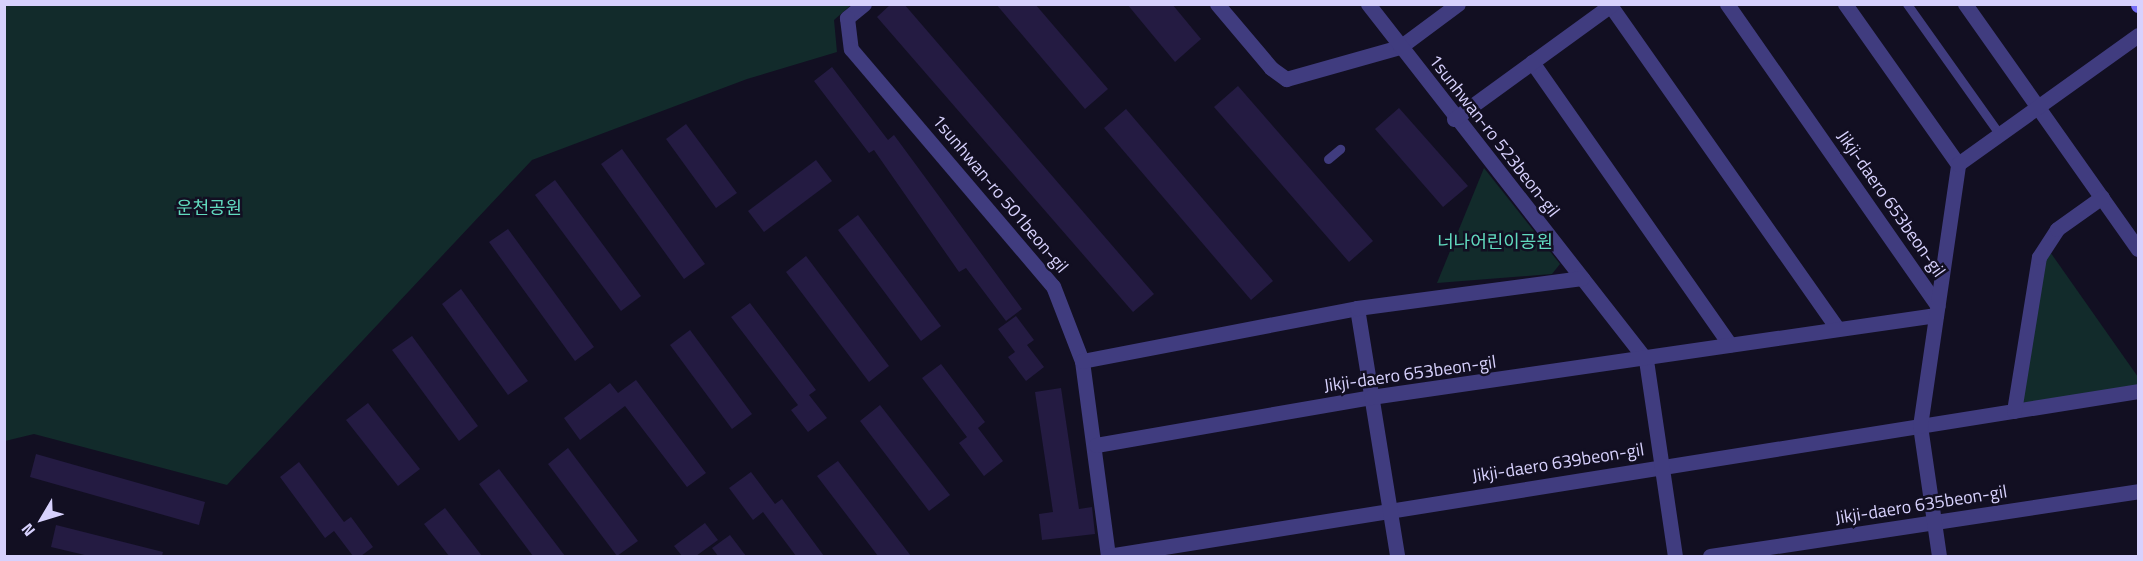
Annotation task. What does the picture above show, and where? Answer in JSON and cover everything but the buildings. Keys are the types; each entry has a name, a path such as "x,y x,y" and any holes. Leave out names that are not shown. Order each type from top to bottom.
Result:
{"street":[{"name":"1sunhwan-ro 501beon-gil","path":"864,4 847,18 851,49 1053,286 1082,362 1096,445 1108,556"},
{"path":"1217,4 1271,68 1286,79 1400,47 1458,4"},
{"name":"1sunhwan-ro 523beon-gil","path":"1368,4 1454,119 1646,360 1675,556"},
{"name":"Jikji-daero 653beon-gil","path":"1727,4 1937,310"},
{"path":"1845,4 1958,164 2039,109 2139,35"},
{"path":"1965,4 2139,249"},
{"path":"1454,119 1611,5 1837,328"},
{"path":"1532,62 1730,345"},
{"name":"Jikji-daero 653beon-gil","path":"1937,310 1958,164"},
{"path":"2014,411 2035,283 2046,240 2102,197"},
{"path":"1082,362 1357,308 1582,278"},
{"path":"1357,308 1397,556"},
{"path":"1937,310 1920,426 1939,556"},
{"name":"Jikji-daero 653beon-gil","path":"1096,445 1371,397 1646,360 1937,310"},
{"name":"Jikji-daero 639beon-gil","path":"1108,556 1390,509 2139,392"},
{"name":"Jikji-daero 635beon-gil","path":"1710,556 2139,491"}],"lane":[{"path":"1908,6 2000,135"},
{"path":"1328,159 1340,149"}],"green space":[{"name":"운천공원","path":"4,5 851,5 834,20 837,52 747,79 532,160 227,485 34,434 5,441"},
{"name":"너나어린이공원","path":"1484,168 1560,264 1552,274 1437,283"},
{"path":"2048,249 2138,377 2138,387 2024,406 2020,401"}]}
